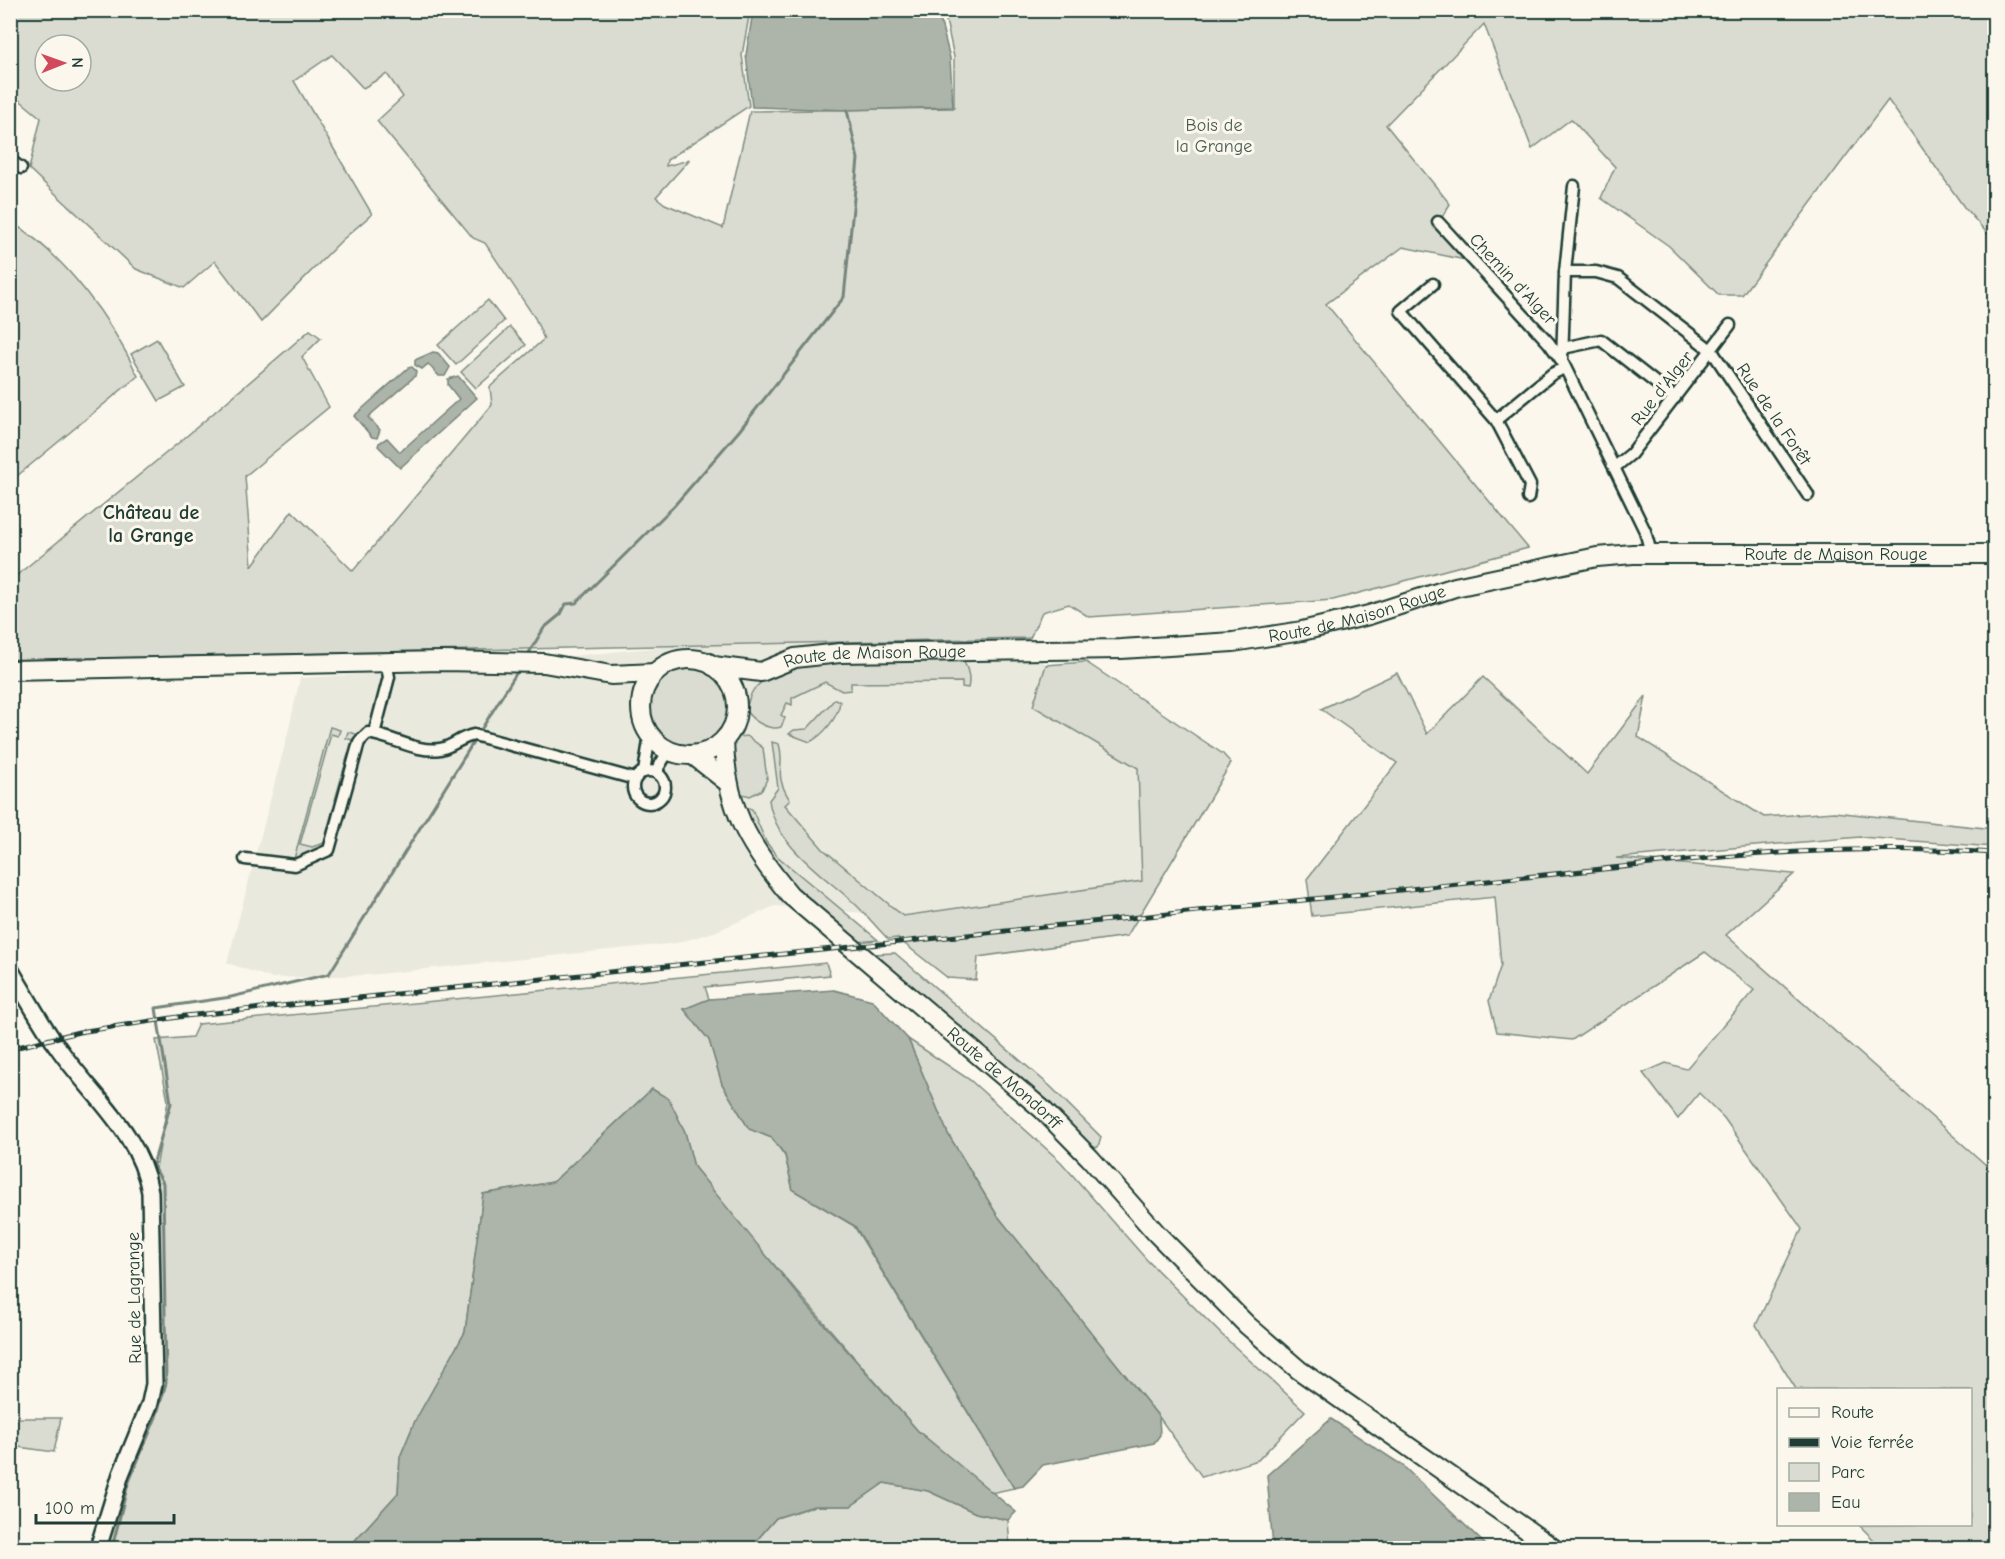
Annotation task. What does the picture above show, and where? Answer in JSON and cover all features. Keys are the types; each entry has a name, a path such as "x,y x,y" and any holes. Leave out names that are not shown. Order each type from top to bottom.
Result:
{"main road":[{"name":"Route de Maison Rouge","path":"761,672 795,658 840,653 1121,649 1233,642 1302,631 1369,615 1455,587 1597,557 1651,553 1995,554"},
{"path":"10,670 494,662 544,663 611,675 655,673 673,662 694,659 713,666 761,672"},
{"path":"655,673 642,697 642,717 650,735 661,746 674,753 693,755 705,752 724,740 735,721 736,697 724,674 713,666"},
{"path":"736,697 761,672"},
{"path":"611,675 642,697"},
{"name":"Route de Mondorff","path":"724,740 726,781 740,823 759,857 790,895 1042,1110 1090,1158 1165,1242 1247,1325 1299,1370 1553,1548"},
{"path":"693,755 709,770 726,781"}],"street":[{"path":"10,160 21,168"},
{"path":"1574,186 1565,272 1563,364 1645,531 1651,553"},
{"name":"Chemin d'Alger","path":"1438,222 1549,343 1563,364"},
{"name":"Rue de la Forêt","path":"1565,272 1596,272 1618,278 1712,351 1808,495"},
{"path":"1433,284 1401,311 1496,420 1530,485 1528,498"},
{"name":"Rue d'Alger","path":"1615,467 1631,454 1731,325"},
{"path":"1563,348 1601,340 1675,398"},
{"path":"1496,420 1563,364"},
{"path":"245,859 295,865 328,850 359,742 370,734 389,677 386,662"},
{"path":"370,734 430,750 443,749 464,737 474,735 640,775 658,774"},
{"path":"650,735 640,775 633,787 635,796 650,803 660,799 664,791 664,782 658,774 658,768 666,755 674,753"},
{"name":"Rue de Lagrange","path":"10,969 69,1063 118,1120 144,1164 150,1192 153,1221 154,1384 150,1403 121,1474 99,1548"}],"shaded area":[{"path":"1030,638 1046,665 1033,706 1138,768 1142,881 903,916 775,906 714,932 677,943 369,975 271,978 227,963 288,733 300,678 435,670 702,643"}],"green space":[{"name":"Bois de la Grange","path":"10,11 750,11 742,55 749,106 667,160 666,166 689,160 656,197 665,204 723,228 750,111 954,108 954,57 944,11 1994,11 1994,241 1964,207 1888,100 1742,295 1719,295 1669,246 1601,198 1615,167 1571,119 1532,149 1484,24 1386,125 1450,204 1442,217 1480,263 1403,247 1326,304 1528,548 1333,600 1089,617 1069,604 1042,612 1030,638 11,660 11,580 182,440 310,330 321,338 302,357 329,407 245,476 252,566 292,511 353,571 492,405 490,387 544,339 535,318 485,243 473,238 377,121 403,97 387,74 363,88 332,55 294,81 372,214 341,241 261,322 215,261 184,288 136,269 29,169 41,118 11,93"},
{"path":"11,222 50,252 85,290 127,354 138,376 11,481"},
{"path":"488,300 504,321 456,365 438,345"},
{"path":"510,327 526,345 476,388 461,372"},
{"path":"157,339 185,387 159,401 131,354"},
{"path":"960,656 968,671 968,688 962,687 962,682 851,683 851,690 842,691 825,682 792,698 792,705 787,703 781,715 785,718 781,727 771,728 762,724 746,711 751,694 757,686 774,675 797,667 853,659"},
{"path":"1086,662 1223,754 1231,763 1127,936 978,957 976,980 948,978 897,938 888,939 853,902 790,845 780,831 769,800 778,788 772,742 779,744 781,752 780,776 790,800 785,805 823,849 903,916 1142,881 1138,768 1033,706 1046,665"},
{"path":"692,665 708,669 722,678 731,692 735,708 731,724 722,738 708,747 692,751 676,747 662,738 653,724 649,708 653,692 662,678 676,669"},
{"path":"1397,673 1427,734 1483,677 1587,774 1646,696 1638,737 1764,817 1834,812 1994,829 1994,847 1860,837 1616,858 1794,874 1726,935 1994,1172 1994,1548 1882,1548 1860,1526 1972,1526 1972,1388 1795,1388 1756,1325 1802,1229 1724,1118 1699,1093 1678,1119 1643,1073 1666,1063 1686,1069 1754,990 1705,952 1572,1040 1497,1032 1489,1001 1501,965 1495,897 1312,916 1307,879 1397,763 1321,709"},
{"path":"835,699 840,702 836,714 825,730 815,739 810,742 789,734 794,730 807,729"},
{"path":"330,727 340,730 338,736 331,734 300,844 312,847 324,843 333,809 326,845 294,859"},
{"path":"348,732 356,734 338,801 335,800 352,740 346,738"},
{"path":"747,736 763,748 767,779 762,790 750,796 739,793 731,745 739,737"},
{"path":"742,806 752,809 766,842 777,856 878,940 858,942 807,901 767,859"},
{"path":"895,953 1050,1086 1101,1137 1098,1147 1094,1148 1062,1116 873,954"},
{"path":"826,963 830,975 705,987 709,999 684,1009 709,1040 722,1084 749,1129 772,1138 785,1156 793,1190 854,1226 1014,1488 991,1493 918,1431 750,1237 694,1167 685,1132 669,1100 652,1089 553,1182 483,1194 465,1332 415,1421 400,1457 398,1493 348,1548 105,1548 120,1489 159,1384 155,1174 168,1101 156,1040 192,1037 198,1024"},
{"path":"908,1039 970,1080 1061,1162 1146,1259 1221,1334 1305,1411 1258,1460 1202,1477 1159,1417 997,1215 948,1134"},
{"path":"11,1356 16,1418 61,1418 54,1452 11,1446"},
{"path":"884,1483 928,1491 976,1513 1008,1520 1010,1548 750,1548 776,1518 814,1506 851,1506"}],"water":[{"path":"753,11 938,11 950,58 953,107 847,110 752,107 746,55"},
{"path":"433,352 438,353 450,367 445,376 439,376 428,364 422,369 415,365 415,360"},
{"path":"412,367 416,371 415,376 368,417 380,430 377,438 372,437 354,416 408,368"},
{"path":"458,376 477,398 400,468 378,446 379,443 387,438 400,452 459,399 448,385 448,379"},
{"path":"834,990 872,1000 908,1039 948,1134 997,1215 1159,1417 1160,1435 1154,1443 1043,1465 1023,1486 1014,1488 855,1226 793,1190 785,1155 772,1138 749,1129 722,1084 709,1040 684,1009 709,999"},
{"path":"652,1089 669,1099 685,1132 694,1167 805,1303 918,1431 1016,1512 1008,1520 976,1513 928,1491 884,1483 851,1506 814,1506 776,1518 750,1548 348,1548 398,1493 400,1457 415,1421 465,1332 483,1194 553,1182"},
{"path":"1331,1419 1402,1465 1489,1548 1273,1548 1267,1475"}],"waterway":[{"path":"527,656 544,628 561,614 566,604 576,603 673,507 739,431 844,297 858,159 847,110"},
{"path":"479,733 519,669"},
{"path":"112,1548 128,1484 156,1417 166,1383 163,1183 153,1165 171,1103 156,1008 231,997 329,974 476,738"}],"railway":[{"path":"10,1049 79,1032 185,1016 1699,859 1847,850 1994,853"}],"district":[{"name":"Château de la Grange","path":"151,524"}]}
